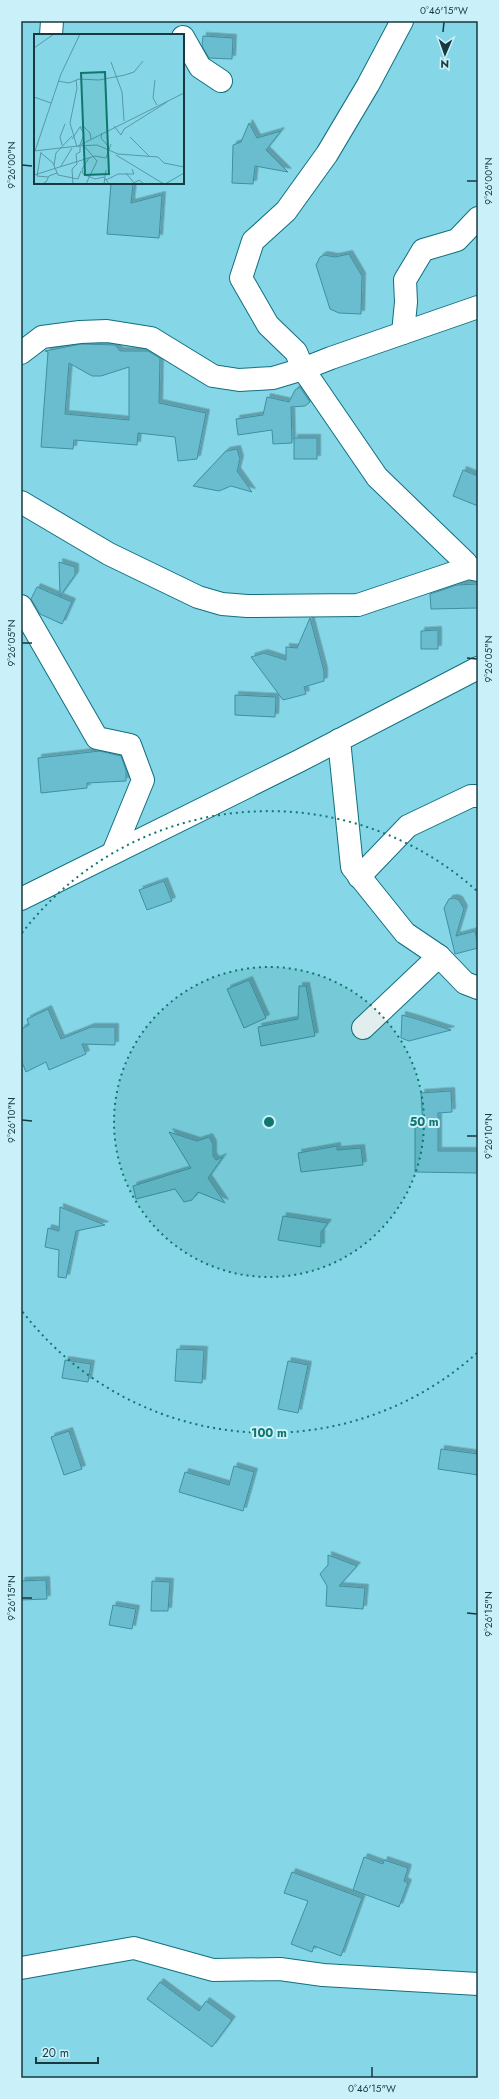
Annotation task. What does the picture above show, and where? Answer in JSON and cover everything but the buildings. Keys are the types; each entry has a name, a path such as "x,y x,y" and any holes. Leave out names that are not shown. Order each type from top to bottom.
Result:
{"street":[{"path":"50,34 52,21"},
{"path":"174,21 181,34"},
{"path":"402,21 368,85 327,154 286,211 252,241 241,278 268,325 296,352 303,370 377,477 473,569"},
{"path":"184,39 200,67 221,81"},
{"path":"403,333 406,302 406,280 423,250 457,240 478,218"},
{"path":"21,353 42,337 80,332 107,331 151,338 213,376 239,380 273,378 303,370 478,307"},
{"path":"21,502 110,554 198,596 222,604 247,606 358,605 473,569"},
{"path":"21,606 97,738 130,745 143,780 113,854"},
{"path":"21,899 339,740 478,668"},
{"path":"339,740 352,867 404,933 439,956 465,983 478,988"},
{"path":"359,876 408,826 471,796 478,796"},
{"path":"363,1028 439,956"},
{"path":"21,1968 134,1948 213,1970 280,1969 323,1975 478,1984"}]}
